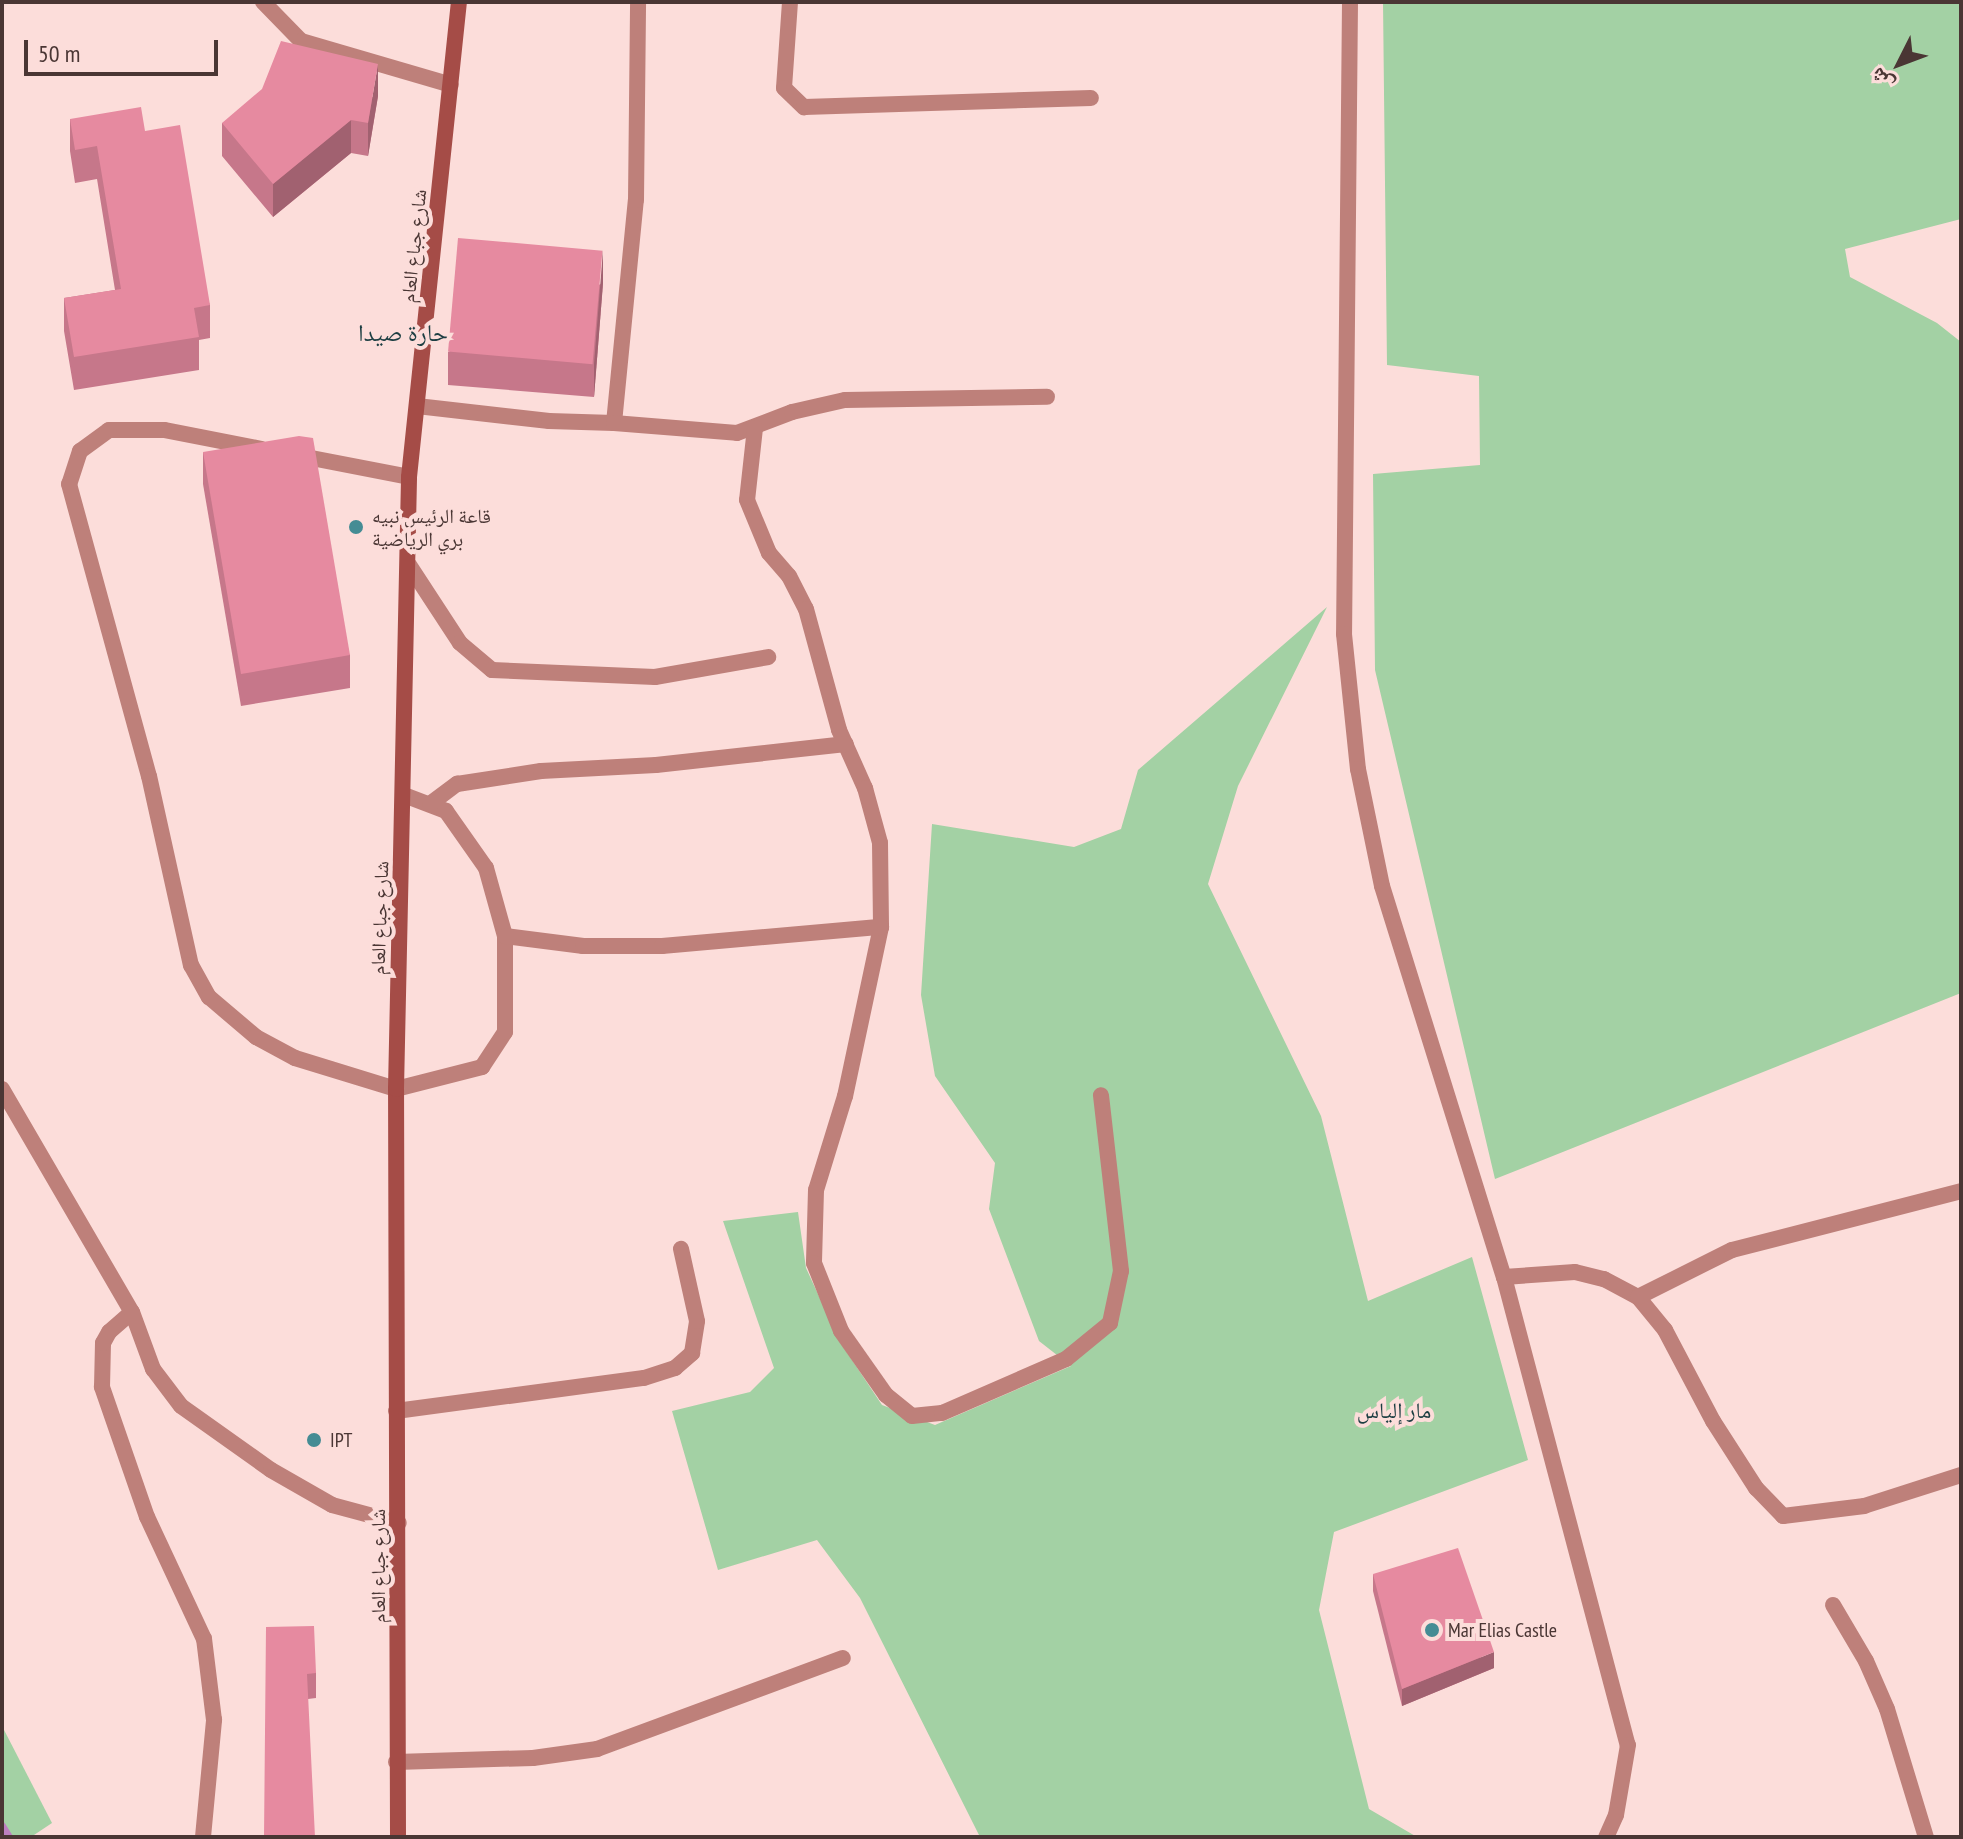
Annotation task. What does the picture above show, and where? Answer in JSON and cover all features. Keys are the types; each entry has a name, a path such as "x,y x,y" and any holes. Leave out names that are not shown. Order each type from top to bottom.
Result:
{"main road":[{"name":"شارع جباع العام","path":"398,1837 396,1089 409,477 459,2"}],"street":[{"path":"263,2 301,41 451,85"},
{"path":"614,423 636,200 638,2"},
{"path":"790,2 784,88 804,107 1091,98"},
{"path":"1350,2 1344,634 1358,769 1382,886 1504,1277 1628,1745 1616,1815 1606,1837"},
{"path":"417,406 549,421 737,433 792,412 845,400 1047,397"},
{"path":"404,795 446,811 473,844 486,868 505,936 505,1032 491,1060 468,1072 396,1089 295,1058 256,1037 209,997 191,965 149,776 69,484 76,459 91,438 132,427 409,477"},
{"path":"755,428 747,500 769,553 789,576 806,609 846,744 880,843 881,927 845,1096 816,1190 811,1239 814,1263 841,1331 886,1395 912,1416 942,1413 1066,1359 1110,1323 1121,1271 1101,1095"},
{"path":"409,565 460,643 492,670 655,677 768,657"},
{"path":"430,804 457,784 541,771 656,765 846,744"},
{"path":"505,936 583,946 662,946 881,927"},
{"path":"2,1089 132,1312 153,1369 181,1406 318,1498 399,1523"},
{"path":"1638,1297 1732,1250 1961,1191"},
{"path":"396,1411 644,1378 675,1368 692,1353 697,1321 681,1249"},
{"path":"1504,1277 1575,1272 1604,1279 1638,1297 1665,1330 1713,1421 1756,1488 1783,1516 1864,1506 1961,1475"},
{"path":"132,1312 103,1343 102,1387 147,1517 204,1639 214,1720 203,1837"},
{"path":"1833,1605 1866,1661 1887,1709 1926,1837"},
{"path":"396,1762 533,1758 597,1749 843,1658"}],"green space":[{"path":"1383,2 1961,2 1961,219 1845,249 1850,277 1937,323 1961,342 1961,993 1495,1179 1375,670 1373,474 1480,465 1479,376 1387,365"},
{"path":"1327,607 1238,786 1208,884 1321,1116 1368,1301 1472,1257 1528,1460 1334,1532 1319,1610 1369,1809 1417,1837 980,1837 860,1598 817,1540 718,1570 672,1411 750,1392 774,1368 723,1221 798,1212 806,1268 840,1342 882,1405 935,1425 1071,1366 1039,1341 989,1209 995,1163 935,1076 921,995 932,824 1074,847 1121,829 1138,770"},
{"path":"2,1726 52,1823 31,1837 2,1837"}],"building":[{"path":"281,41 378,64 368,123 351,120 273,184 222,123 262,89"},
{"path":"141,107 145,131 180,125 210,305 194,308 199,337 74,357 64,298 121,289 97,146 75,150 70,119"},
{"path":"458,238 602,251 593,364 448,352"},
{"path":"299,436 313,438 350,655 241,674 203,452"},
{"name":"Mar Elias Castle","path":"1458,1548 1494,1652 1402,1689 1373,1574"},
{"path":"314,1626 316,1673 307,1674 315,1837 264,1837 266,1627"}],"waterway":[{"path":"2,1826 9,1837"}],"place":[{"name":"قاعة الرئيس نبيه بري الرياضية","path":"356,527"},
{"name":"IPT","path":"314,1440"},
{"name":"Mar Elias Castle","path":"1432,1630"}],"district":[{"name":"حارة صيدا","path":"403,333"},
{"name":"مار إلياس","path":"1394,1411"}]}
